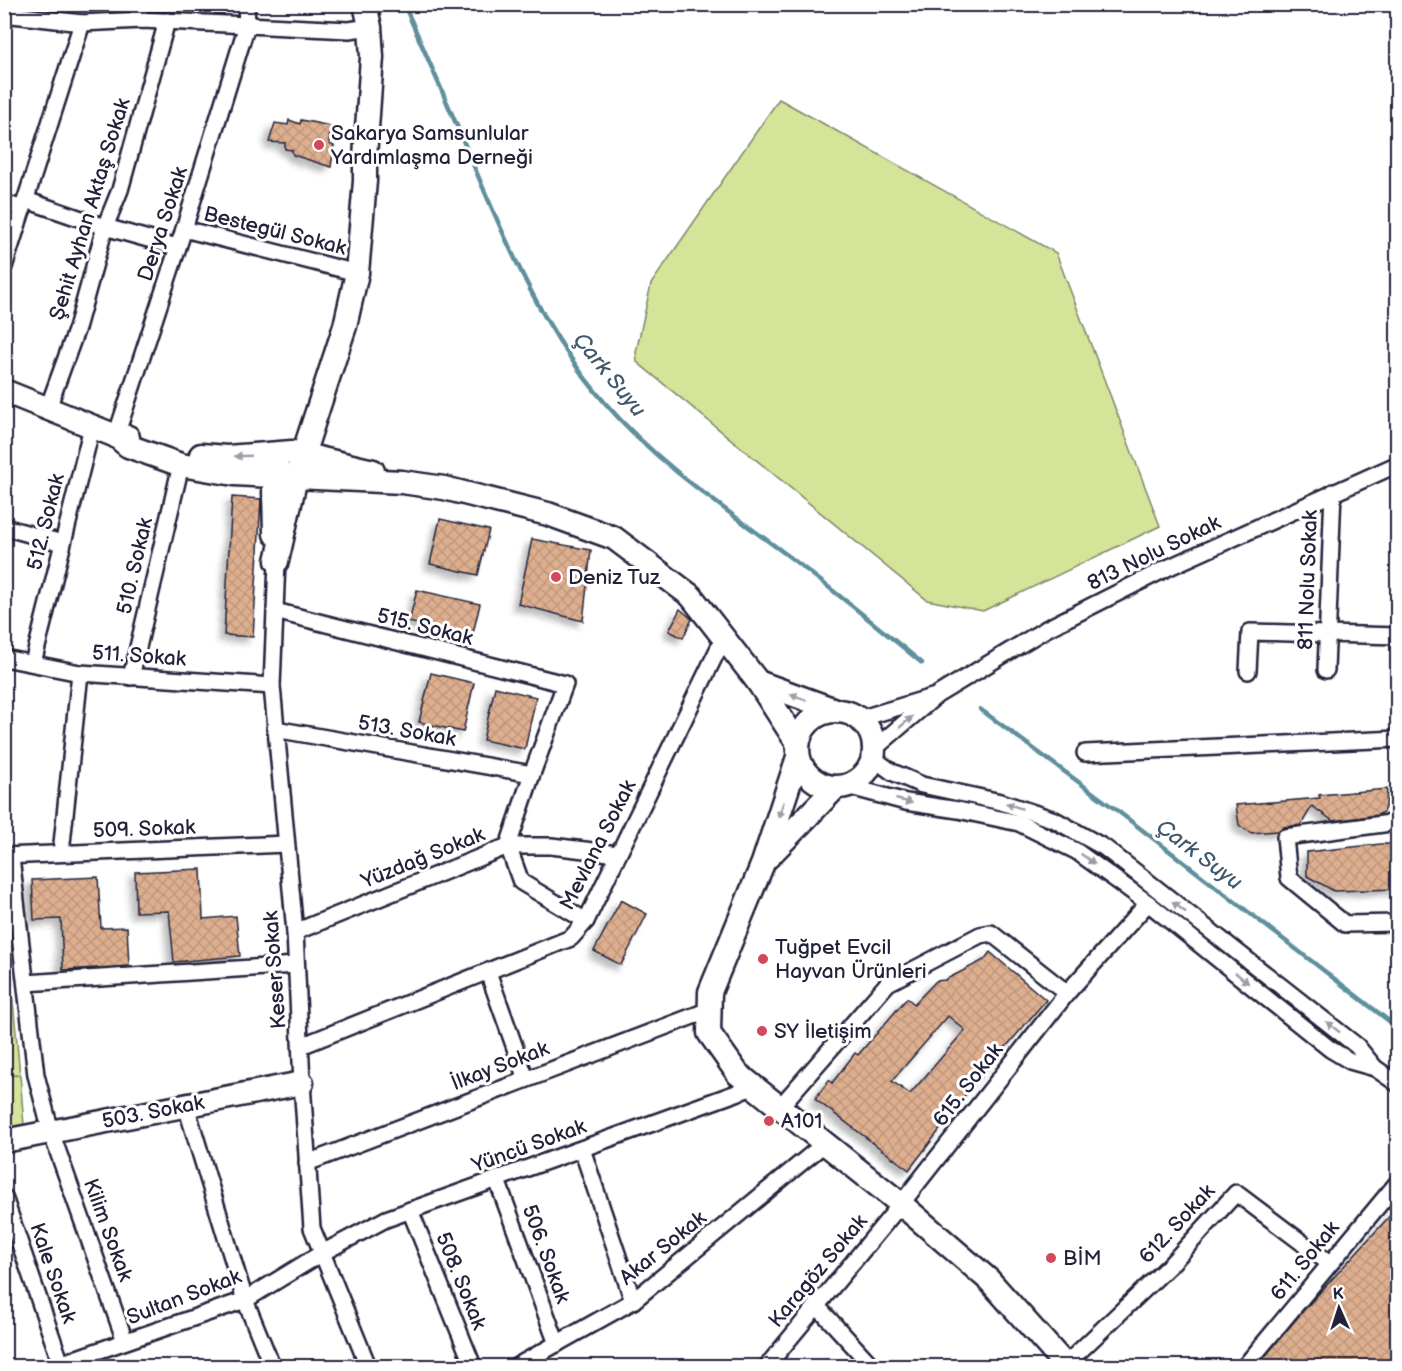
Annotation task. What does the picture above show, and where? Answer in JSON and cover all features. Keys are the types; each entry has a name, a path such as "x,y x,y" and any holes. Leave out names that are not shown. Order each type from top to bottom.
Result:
{"street":[{"path":"136,4 142,20"},
{"name":"Derya Sokak","path":"116,436 184,229 247,25 246,4"},
{"path":"293,454 292,441 335,326 354,284 365,181 372,57 370,27 365,4"},
{"path":"4,14 82,23 142,20 349,30 370,27"},
{"name":"Şehit Ayhan Aktaş Sokak","path":"48,408 76,328 105,227 120,190 167,21"},
{"path":"4,267 82,23"},
{"path":"4,203 24,204 177,247"},
{"name":"Bestegül Sokak","path":"184,229 354,284"},
{"path":"4,391 116,436 134,438 201,455 227,457 293,454 360,467 402,482"},
{"name":"512. Sokak","path":"33,663 92,427"},
{"path":"116,436 128,446 181,465 234,474 402,482 444,488 548,514 614,538 691,596 758,682 798,751 803,769 811,779 822,785 958,810 1019,824 1076,851 1148,903 1330,1049 1350,1061 1375,1068"},
{"path":"277,561 274,516 285,477 277,462 293,454"},
{"name":"813 Nolu Sokak","path":"937,695 1046,629 1165,569 1398,464"},
{"name":"510. Sokak","path":"130,677 181,465"},
{"name":"811 Nolu Sokak","path":"1326,670 1333,492"},
{"path":"4,527 62,543"},
{"name":"Keser Sokak","path":"277,561 272,686 295,932 312,1228 368,1366"},
{"name":"515. Sokak","path":"274,611 565,684"},
{"path":"1248,671 1250,632 1398,636"},
{"name":"Mevlana Sokak","path":"301,1046 571,938 586,921 724,637"},
{"name":"511. Sokak","path":"4,658 80,673 272,686"},
{"path":"61,853 80,673"},
{"path":"758,682 848,715 867,727 873,738 874,754 892,772 922,785 1001,802 1055,820 1105,848 1357,1046 1375,1068 1398,1084"},
{"name":"Yüzdağ Sokak","path":"295,932 508,846 565,684"},
{"path":"937,695 848,715 827,712 807,724 801,734 798,751 763,862 710,992 709,1033 738,1074 901,1204 989,1280 1066,1366"},
{"path":"763,862 841,787 864,775 874,754 937,695"},
{"name":"513. Sokak","path":"275,729 532,774"},
{"path":"1085,753 1398,739"},
{"path":"1398,822 1286,837 1289,878 1345,924 1398,923"},
{"name":"509. Sokak","path":"8,857 286,844"},
{"path":"586,921 521,882 508,846 551,846 618,854"},
{"name":"Kilim Sokak","path":"8,857 26,983 36,1075 51,1132 125,1341"},
{"name":"615. Sokak","path":"901,1204 1067,993 1148,903"},
{"path":"779,1108 888,984 980,935 991,933 1067,993"},
{"path":"26,983 296,965"},
{"path":"488,972 526,1079"},
{"name":"İlkay Sokak","path":"308,1163 709,1011"},
{"name":"503. Sokak","path":"4,1141 302,1083"},
{"name":"Yüncü Sokak","path":"322,1253 386,1219 753,1087"},
{"path":"186,1106 244,1300 272,1366"},
{"name":"Akar Sokak","path":"517,1366 633,1301 824,1144"},
{"path":"582,1149 633,1301"},
{"name":"506. Sokak","path":"497,1179 557,1344"},
{"name":"611. Sokak","path":"1245,1366 1398,1182"},
{"name":"612. Sokak","path":"1066,1366 1170,1264 1236,1193 1329,1263"},
{"name":"Kale Sokak","path":"4,1197 58,1365"},
{"name":"Karagöz Sokak","path":"767,1366 901,1204"},
{"name":"508. Sokak","path":"410,1210 473,1366"},
{"name":"Sultan Sokak","path":"58,1365 244,1300 322,1253"},
{"path":"816,1305 872,1366"}],"green space":[{"path":"779,99 1056,253 1160,526 983,611 927,600 637,362 636,352 651,284"},
{"path":"12,991 20,1075 5,1076 5,992"},
{"path":"20,1075 24,1125 5,1127 5,1076"}],"building":[{"path":"289,120 300,124 301,120 331,126 329,144 334,146 331,167 293,155 292,150 285,149 285,143 269,142 275,123 288,125"},
{"path":"232,497 261,499 253,637 224,635"},
{"path":"440,519 489,530 478,575 430,564"},
{"name":"Deniz Tuz","path":"532,539 591,550 583,621 518,604"},
{"path":"417,590 480,604 472,637 409,622"},
{"path":"680,609 692,619 683,638 669,631"},
{"path":"431,673 474,683 463,732 419,722"},
{"path":"495,687 536,697 525,749 483,740"},
{"path":"1387,789 1386,805 1383,812 1378,815 1333,821 1312,806 1301,825 1284,827 1278,831 1251,833 1239,825 1236,805 1320,798 1319,795"},
{"path":"1398,844 1398,889 1334,891 1307,876 1307,852"},
{"path":"201,869 203,919 236,916 240,956 174,962 169,911 136,912 135,872"},
{"path":"98,877 101,928 127,927 129,966 63,970 61,919 34,920 32,880"},
{"path":"621,900 647,914 621,965 594,951"},
{"path":"990,952 1046,1000 943,1121 945,1123 909,1170 815,1099 829,1080 832,1083 855,1053 858,1055 907,998 914,1004 936,981 945,980 984,960","holes":["948,1016 965,1030 910,1094 892,1081"]},
{"path":"1398,1207 1398,1366 1257,1366 1302,1312"}],"waterway":[{"name":"Çark Suyu","path":"404,4 511,250 544,315 583,376 646,446 668,465 818,579 922,663"},
{"name":"Çark Suyu","path":"980,709 1119,812 1398,1028"}],"place":[{"name":"Sakarya Samsunlular Yardımlaşma Derneği","path":"319,145"},
{"name":"Deniz Tuz","path":"556,577"},
{"name":"Tuğpet Evcil Hayvan Ürünleri","path":"763,959"},
{"name":"SY İletişim","path":"762,1031"},
{"name":"A101","path":"769,1121"},
{"name":"BİM","path":"1051,1258"}]}
